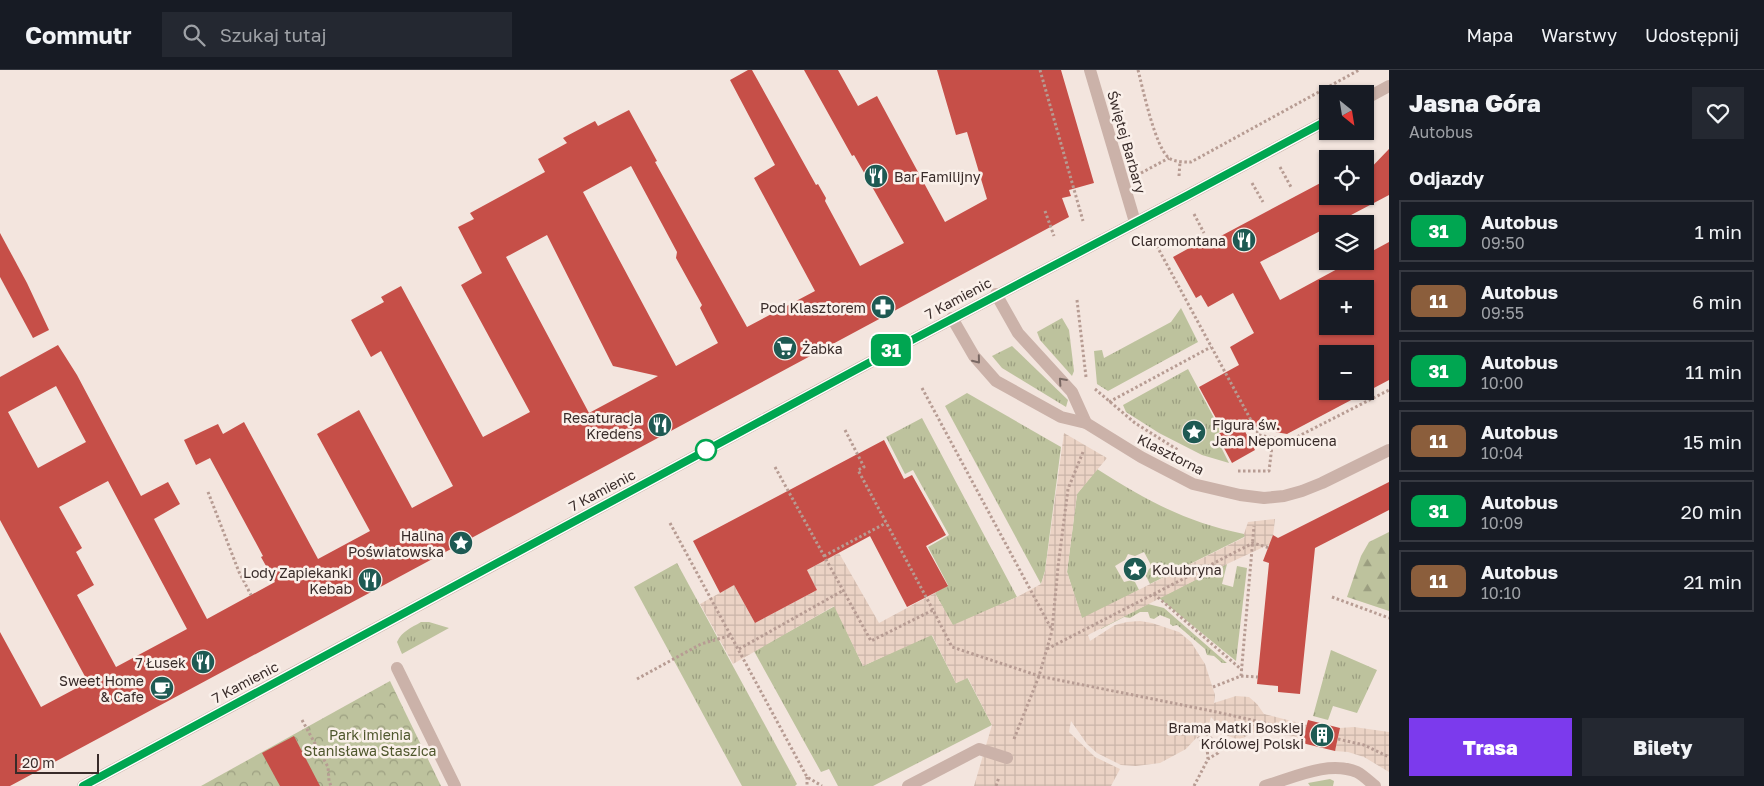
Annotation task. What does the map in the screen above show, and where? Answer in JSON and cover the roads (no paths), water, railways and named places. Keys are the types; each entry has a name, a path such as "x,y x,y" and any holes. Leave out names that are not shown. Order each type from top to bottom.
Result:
{"street":[{"name":"Świętej Barbary","path":"1090,70 1135,222"},
{"path":"1374,94 1389,86"},
{"name":"7 Kamienic","path":"83,786 996,294 1319,125"},
{"path":"996,294 1018,333 1072,392 1086,422"},
{"name":"Klasztorna","path":"952,318 974,356 996,381 1061,417 1086,422 1141,457 1193,484 1216,491 1264,498 1302,491 1389,450"},
{"path":"397,668 455,786"},
{"path":"908,786 980,750 1007,758"},
{"path":"1266,786 1327,768 1358,772 1375,786"}],"place":[{"name":"Bar Familijny","path":"876,176"},
{"name":"Claromontana","path":"1244,240"},
{"name":"Pod Klasztorem","path":"883,307"},
{"name":"Żabka","path":"785,348"},
{"name":"Resaturacja Kredens","path":"660,425"},
{"name":"Figura św. Jana Nepomucena","path":"1194,432"},
{"name":"Halina Poświatowska","path":"461,543"},
{"name":"Kolubryna","path":"1135,569"},
{"name":"Lody Zapiekanki Kebab","path":"370,580"},
{"name":"7 Łusek","path":"203,662"},
{"name":"Sweet Home & Cafe","path":"162,688"},
{"name":"Brama Matki Boskiej Królowej Polski","path":"1322,735"}],"park label":[{"name":"Park imienia Stanisława Staszica","path":"370,742"}]}
